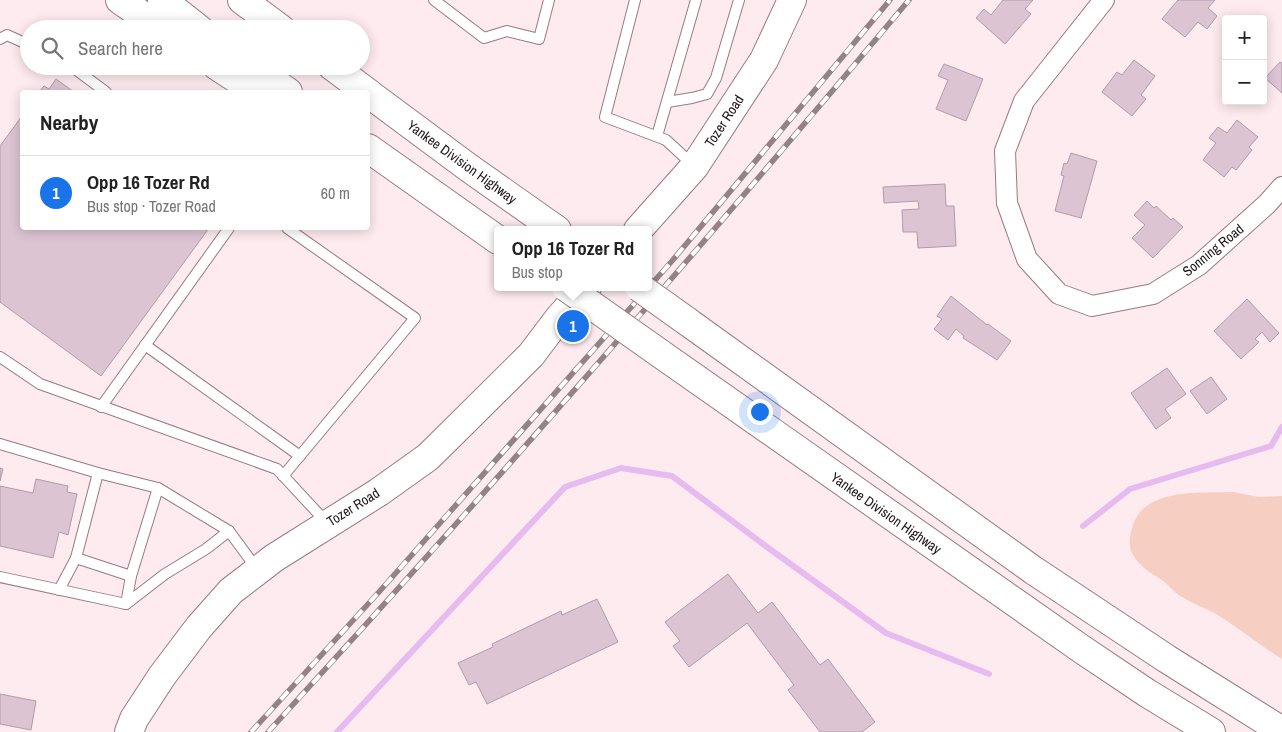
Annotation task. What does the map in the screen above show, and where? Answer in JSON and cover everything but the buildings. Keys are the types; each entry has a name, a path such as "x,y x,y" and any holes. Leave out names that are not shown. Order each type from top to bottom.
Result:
{"main road":[{"path":"120,0 149,20"},
{"path":"162,0 188,20"},
{"path":"242,0 269,20"},
{"name":"Tozer Road","path":"642,226 694,167 764,60 792,0"},
{"path":"231,75 254,90"},
{"path":"264,75 285,90"},
{"name":"Yankee Division Highway","path":"344,75 363,90"},
{"name":"Yankee Division Highway","path":"370,95 551,226"},
{"path":"370,149 494,238"},
{"path":"370,162 494,239"},
{"name":"Yankee Division Highway","path":"572,291 1056,632 1147,693 1211,732"},
{"name":"Tozer Road","path":"128,732 134,719 162,676 199,627 231,591 274,558 379,492 428,457 531,355 559,318 583,291"},
{"path":"645,291 1033,570 1151,650 1282,731"}],"street":[{"name":"Sonning Road","path":"1104,0 1024,101 1005,151 1007,203 1027,259 1059,294 1092,306 1153,294 1199,264 1267,204 1282,187"}],"lane":[{"path":"434,0 484,38 507,31 539,39 549,0"},
{"path":"635,0 605,117 666,140 694,167"},
{"path":"656,136 696,0"},
{"path":"667,102 707,94 716,78 739,0"},
{"path":"0,39 7,35 20,41"},
{"path":"83,75 103,90"},
{"path":"101,407 228,230"},
{"path":"283,476 415,318 290,230"},
{"path":"145,345 300,456"},
{"path":"0,357 40,384 277,470 327,524"},
{"path":"0,444 98,473 158,488 229,531 258,570"},
{"path":"59,590 76,558 98,473"},
{"path":"126,604 132,576 158,488"},
{"path":"0,577 126,604 165,574 206,549 229,531"},
{"path":"76,558 132,576"}],"shaded area":[{"path":"1233,492 1259,497 1282,496 1282,659 1216,614 1179,595 1165,582 1142,566 1131,551 1130,539 1134,522 1141,511 1151,503 1177,495"}],"waterway":[{"path":"1083,526 1130,489 1271,446 1282,427"},
{"path":"337,732 565,487 621,468 672,476 886,633 989,674"}],"railway":[{"path":"652,284 890,0"},
{"path":"268,732 593,369 909,0"},
{"path":"251,732 379,592 645,291"}],"place":[{"name":"Opp 16 Tozer Rd","path":"573,326"}]}
